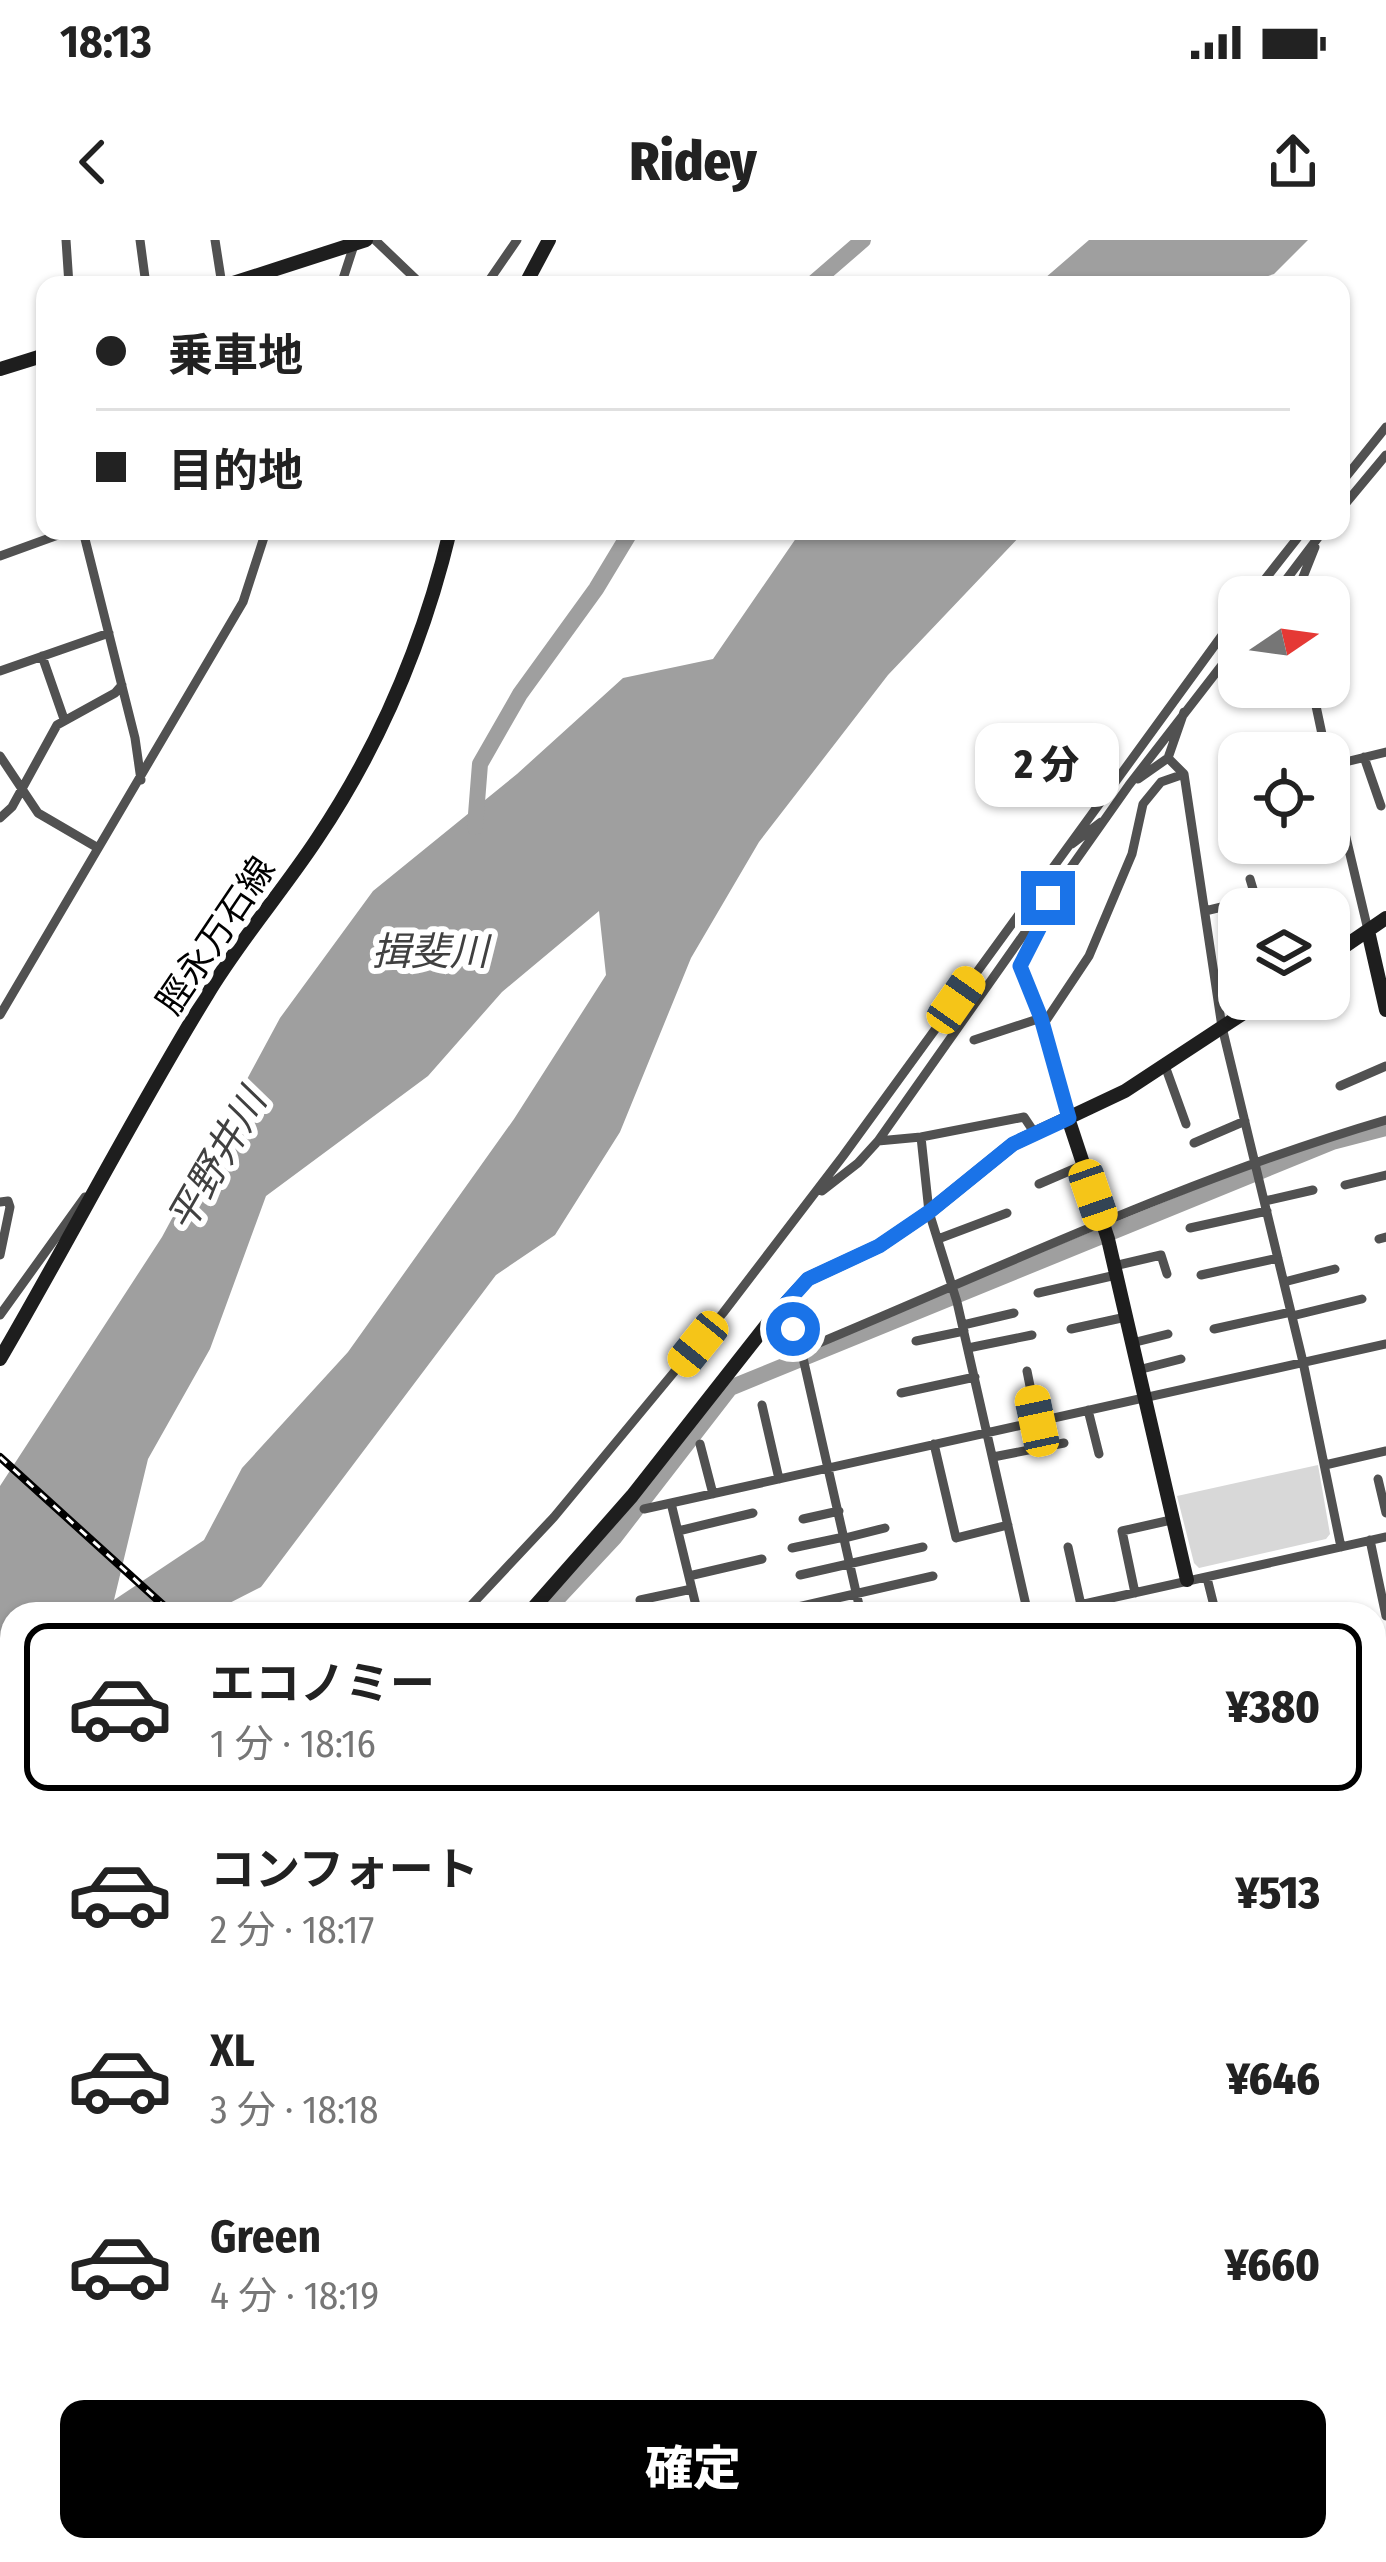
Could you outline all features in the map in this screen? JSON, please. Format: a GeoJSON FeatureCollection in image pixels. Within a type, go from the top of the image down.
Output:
{"type":"FeatureCollection","features":[{"type":"Feature","properties":{"kind":"street"},"geometry":{"type":"LineString","coordinates":[[66,240],[68,276]]}},
{"type":"Feature","properties":{"kind":"street"},"geometry":{"type":"LineString","coordinates":[[140,240],[145,276]]}},
{"type":"Feature","properties":{"kind":"street"},"geometry":{"type":"LineString","coordinates":[[215,240],[222,276]]}},
{"type":"Feature","properties":{"kind":"street"},"geometry":{"type":"LineString","coordinates":[[492,276],[517,240]]}},
{"type":"Feature","properties":{"kind":"street"},"geometry":{"type":"LineString","coordinates":[[530,276],[549,240]]}},
{"type":"Feature","properties":{"kind":"street"},"geometry":{"type":"LineString","coordinates":[[252,276],[362,241]]}},
{"type":"Feature","properties":{"kind":"street"},"geometry":{"type":"LineString","coordinates":[[345,276],[362,241]]}},
{"type":"Feature","properties":{"kind":"street"},"geometry":{"type":"LineString","coordinates":[[362,241],[410,276]]}},
{"type":"Feature","properties":{"kind":"street"},"geometry":{"type":"LineString","coordinates":[[0,369],[36,358]]}},
{"type":"Feature","properties":{"kind":"street"},"geometry":{"type":"LineString","coordinates":[[1350,472],[1386,427]]}},
{"type":"Feature","properties":{"kind":"street"},"geometry":{"type":"LineString","coordinates":[[1350,498],[1386,455]]}},
{"type":"Feature","properties":{"kind":"street"},"geometry":{"type":"LineString","coordinates":[[0,556],[44,540]]}},
{"type":"Feature","properties":{"kind":"street"},"geometry":{"type":"LineString","coordinates":[[85,540],[141,780]]}},
{"type":"Feature","properties":{"kind":"street"},"geometry":{"type":"LineString","coordinates":[[0,1015],[243,602],[263,540]]}},
{"type":"Feature","properties":{"kind":"street","name":"脛永万石線"},"geometry":{"type":"LineString","coordinates":[[0,1359],[209,991],[346,792],[425,627],[448,540]]}},
{"type":"Feature","properties":{"kind":"street"},"geometry":{"type":"LineString","coordinates":[[1268,576],[1296,540]]}},
{"type":"Feature","properties":{"kind":"street"},"geometry":{"type":"LineString","coordinates":[[1289,576],[1316,540]]}},
{"type":"Feature","properties":{"kind":"street"},"geometry":{"type":"LineString","coordinates":[[1302,576],[1318,540]]}},
{"type":"Feature","properties":{"kind":"street"},"geometry":{"type":"LineString","coordinates":[[0,671],[109,633]]}},
{"type":"Feature","properties":{"kind":"street"},"geometry":{"type":"LineString","coordinates":[[474,1602],[596,1468],[809,1201],[1218,640]]}},
{"type":"Feature","properties":{"kind":"street"},"geometry":{"type":"LineString","coordinates":[[42,656],[64,719]]}},
{"type":"Feature","properties":{"kind":"street"},"geometry":{"type":"LineString","coordinates":[[809,1201],[878,1142],[1129,785],[1218,669]]}},
{"type":"Feature","properties":{"kind":"street"},"geometry":{"type":"LineString","coordinates":[[0,818],[13,806],[47,738],[64,719],[122,685]]}},
{"type":"Feature","properties":{"kind":"street"},"geometry":{"type":"LineString","coordinates":[[1129,785],[1168,758],[1184,712]]}},
{"type":"Feature","properties":{"kind":"street"},"geometry":{"type":"LineString","coordinates":[[1350,761],[1386,752]]}},
{"type":"Feature","properties":{"kind":"street"},"geometry":{"type":"LineString","coordinates":[[0,756],[38,813],[98,848]]}},
{"type":"Feature","properties":{"kind":"street"},"geometry":{"type":"LineString","coordinates":[[1168,758],[1184,773],[1222,1028],[1303,1362],[1341,1547]]}},
{"type":"Feature","properties":{"kind":"street"},"geometry":{"type":"LineString","coordinates":[[1364,758],[1381,806]]}},
{"type":"Feature","properties":{"kind":"street"},"geometry":{"type":"LineString","coordinates":[[974,1040],[1042,1021],[1068,992],[1089,956],[1132,854],[1143,804],[1161,782],[1184,773]]}},
{"type":"Feature","properties":{"kind":"street"},"geometry":{"type":"LineString","coordinates":[[1062,851],[1110,815]]}},
{"type":"Feature","properties":{"kind":"street"},"geometry":{"type":"LineString","coordinates":[[1350,855],[1386,1010]]}},
{"type":"Feature","properties":{"kind":"street"},"geometry":{"type":"LineString","coordinates":[[1250,879],[1253,888]]}},
{"type":"Feature","properties":{"kind":"street"},"geometry":{"type":"LineString","coordinates":[[1048,898],[1046,915],[1020,966],[1042,1021],[1106,1232],[1187,1580]]}},
{"type":"Feature","properties":{"kind":"street"},"geometry":{"type":"LineString","coordinates":[[1205,911],[1218,909]]}},
{"type":"Feature","properties":{"kind":"street"},"geometry":{"type":"LineString","coordinates":[[1350,943],[1386,918]]}},
{"type":"Feature","properties":{"kind":"street"},"geometry":{"type":"LineString","coordinates":[[539,1602],[632,1496],[808,1279],[879,1246],[1034,1132],[1125,1091],[1234,1020]]}},
{"type":"Feature","properties":{"kind":"street"},"geometry":{"type":"LineString","coordinates":[[1164,1063],[1186,1124]]}},
{"type":"Feature","properties":{"kind":"street"},"geometry":{"type":"LineString","coordinates":[[1340,1086],[1386,1066]]}},
{"type":"Feature","properties":{"kind":"street"},"geometry":{"type":"LineString","coordinates":[[878,1142],[1024,1117],[1034,1132]]}},
{"type":"Feature","properties":{"kind":"street"},"geometry":{"type":"LineString","coordinates":[[800,1351],[952,1288],[1106,1232],[1256,1165],[1386,1120]]}},
{"type":"Feature","properties":{"kind":"street"},"geometry":{"type":"LineString","coordinates":[[1194,1143],[1245,1121]]}},
{"type":"Feature","properties":{"kind":"street"},"geometry":{"type":"LineString","coordinates":[[921,1137],[929,1212],[975,1376],[1025,1602]]}},
{"type":"Feature","properties":{"kind":"street"},"geometry":{"type":"LineString","coordinates":[[0,1315],[114,1160]]}},
{"type":"Feature","properties":{"kind":"street"},"geometry":{"type":"LineString","coordinates":[[1039,1184],[1083,1165]]}},
{"type":"Feature","properties":{"kind":"street"},"geometry":{"type":"LineString","coordinates":[[1345,1185],[1386,1175]]}},
{"type":"Feature","properties":{"kind":"street"},"geometry":{"type":"LineString","coordinates":[[1190,1228],[1313,1190]]}},
{"type":"Feature","properties":{"kind":"street"},"geometry":{"type":"LineString","coordinates":[[0,1202],[8,1201],[10,1207],[0,1255]]}},
{"type":"Feature","properties":{"kind":"street"},"geometry":{"type":"LineString","coordinates":[[938,1239],[1007,1213]]}},
{"type":"Feature","properties":{"kind":"street"},"geometry":{"type":"LineString","coordinates":[[1038,1293],[1161,1255],[1167,1274]]}},
{"type":"Feature","properties":{"kind":"street"},"geometry":{"type":"LineString","coordinates":[[1202,1276],[1278,1258]]}},
{"type":"Feature","properties":{"kind":"street"},"geometry":{"type":"LineString","coordinates":[[1284,1282],[1335,1269]]}},
{"type":"Feature","properties":{"kind":"street"},"geometry":{"type":"LineString","coordinates":[[1214,1329],[1362,1299]]}},
{"type":"Feature","properties":{"kind":"street"},"geometry":{"type":"LineString","coordinates":[[781,1309],[800,1351],[859,1602]]}},
{"type":"Feature","properties":{"kind":"street"},"geometry":{"type":"LineString","coordinates":[[916,1341],[1014,1313]]}},
{"type":"Feature","properties":{"kind":"street"},"geometry":{"type":"LineString","coordinates":[[1071,1329],[1126,1317]]}},
{"type":"Feature","properties":{"kind":"street"},"geometry":{"type":"LineString","coordinates":[[968,1348],[1032,1334]]}},
{"type":"Feature","properties":{"kind":"street"},"geometry":{"type":"LineString","coordinates":[[1132,1343],[1168,1334]]}},
{"type":"Feature","properties":{"kind":"street"},"geometry":{"type":"LineString","coordinates":[[644,1509],[1386,1344]]}},
{"type":"Feature","properties":{"kind":"street"},"geometry":{"type":"LineString","coordinates":[[1138,1370],[1181,1359]]}},
{"type":"Feature","properties":{"kind":"street"},"geometry":{"type":"LineString","coordinates":[[1027,1370],[1037,1421]]}},
{"type":"Feature","properties":{"kind":"street"},"geometry":{"type":"LineString","coordinates":[[901,1393],[975,1376]]}},
{"type":"Feature","properties":{"kind":"street"},"geometry":{"type":"LineString","coordinates":[[762,1406],[778,1479]]}},
{"type":"Feature","properties":{"kind":"street"},"geometry":{"type":"LineString","coordinates":[[1088,1410],[1099,1454]]}},
{"type":"Feature","properties":{"kind":"street"},"geometry":{"type":"LineString","coordinates":[[993,1457],[1064,1443]]}},
{"type":"Feature","properties":{"kind":"street"},"geometry":{"type":"LineString","coordinates":[[700,1444],[712,1494]]}},
{"type":"Feature","properties":{"kind":"street"},"geometry":{"type":"LineString","coordinates":[[934,1444],[956,1538],[1008,1525]]}},
{"type":"Feature","properties":{"kind":"street"},"geometry":{"type":"LineString","coordinates":[[1325,1465],[1386,1451]]}},
{"type":"Feature","properties":{"kind":"street"},"geometry":{"type":"LineString","coordinates":[[1378,1479],[1386,1513]]}},
{"type":"Feature","properties":{"kind":"street"},"geometry":{"type":"LineString","coordinates":[[671,1503],[695,1602]]}},
{"type":"Feature","properties":{"kind":"street"},"geometry":{"type":"LineString","coordinates":[[803,1519],[838,1511]]}},
{"type":"Feature","properties":{"kind":"street"},"geometry":{"type":"LineString","coordinates":[[678,1531],[753,1513]]}},
{"type":"Feature","properties":{"kind":"street"},"geometry":{"type":"LineString","coordinates":[[1135,1593],[1122,1532],[1172,1520]]}},
{"type":"Feature","properties":{"kind":"street"},"geometry":{"type":"LineString","coordinates":[[792,1548],[885,1528]]}},
{"type":"Feature","properties":{"kind":"street"},"geometry":{"type":"LineString","coordinates":[[1094,1602],[1386,1537]]}},
{"type":"Feature","properties":{"kind":"street"},"geometry":{"type":"LineString","coordinates":[[1370,1540],[1384,1602]]}},
{"type":"Feature","properties":{"kind":"street"},"geometry":{"type":"LineString","coordinates":[[800,1575],[923,1547]]}},
{"type":"Feature","properties":{"kind":"street"},"geometry":{"type":"LineString","coordinates":[[1068,1547],[1080,1602]]}},
{"type":"Feature","properties":{"kind":"street"},"geometry":{"type":"LineString","coordinates":[[689,1576],[762,1559]]}},
{"type":"Feature","properties":{"kind":"street"},"geometry":{"type":"LineString","coordinates":[[819,1602],[933,1576]]}},
{"type":"Feature","properties":{"kind":"street"},"geometry":{"type":"LineString","coordinates":[[1207,1578],[1213,1602]]}},
{"type":"Feature","properties":{"kind":"street"},"geometry":{"type":"LineString","coordinates":[[640,1600],[692,1589]]}},
{"type":"Feature","properties":{"kind":"shaded area"},"geometry":{"type":"Polygon","coordinates":[[[1318,1465],[1330,1534],[1326,1539],[1199,1568],[1194,1563],[1177,1496],[1318,1465]]]}},
{"type":"Feature","properties":{"kind":"water"},"geometry":{"type":"Polygon","coordinates":[[[1089,240],[1308,240],[1268,276],[1047,276],[1089,240]]]}},
{"type":"Feature","properties":{"kind":"water","name":"揖斐川"},"geometry":{"type":"Polygon","coordinates":[[[795,540],[1016,540],[888,675],[759,842],[691,958],[620,1132],[555,1235],[496,1275],[261,1587],[232,1602],[0,1602],[0,1486],[162,1237],[280,1018],[373,891],[517,774],[623,678],[713,659],[795,540]],[[599,911],[502,992],[428,1076],[266,1196],[210,1349],[148,1459],[114,1600],[204,1540],[242,1468],[348,1352],[514,1119],[606,975],[599,911]]]}},
{"type":"Feature","properties":{"kind":"waterway","name":"平野井川"},"geometry":{"type":"LineString","coordinates":[[821,276],[863,240]]}},
{"type":"Feature","properties":{"kind":"waterway","name":"平野井川"},"geometry":{"type":"LineString","coordinates":[[475,827],[480,764],[520,694],[626,540]]}},
{"type":"Feature","properties":{"kind":"waterway"},"geometry":{"type":"LineString","coordinates":[[554,1602],[614,1538],[730,1388],[1332,1142],[1386,1128]]}},
{"type":"Feature","properties":{"kind":"railway"},"geometry":{"type":"LineString","coordinates":[[0,1457],[160,1602]]}},
{"type":"Feature","properties":{"kind":"route"},"geometry":{"type":"LineString","coordinates":[[793,1329],[781,1309],[808,1279],[879,1246],[1013,1144],[1069,1118],[1041,1018],[1020,966],[1046,915],[1048,898]]}}]}
